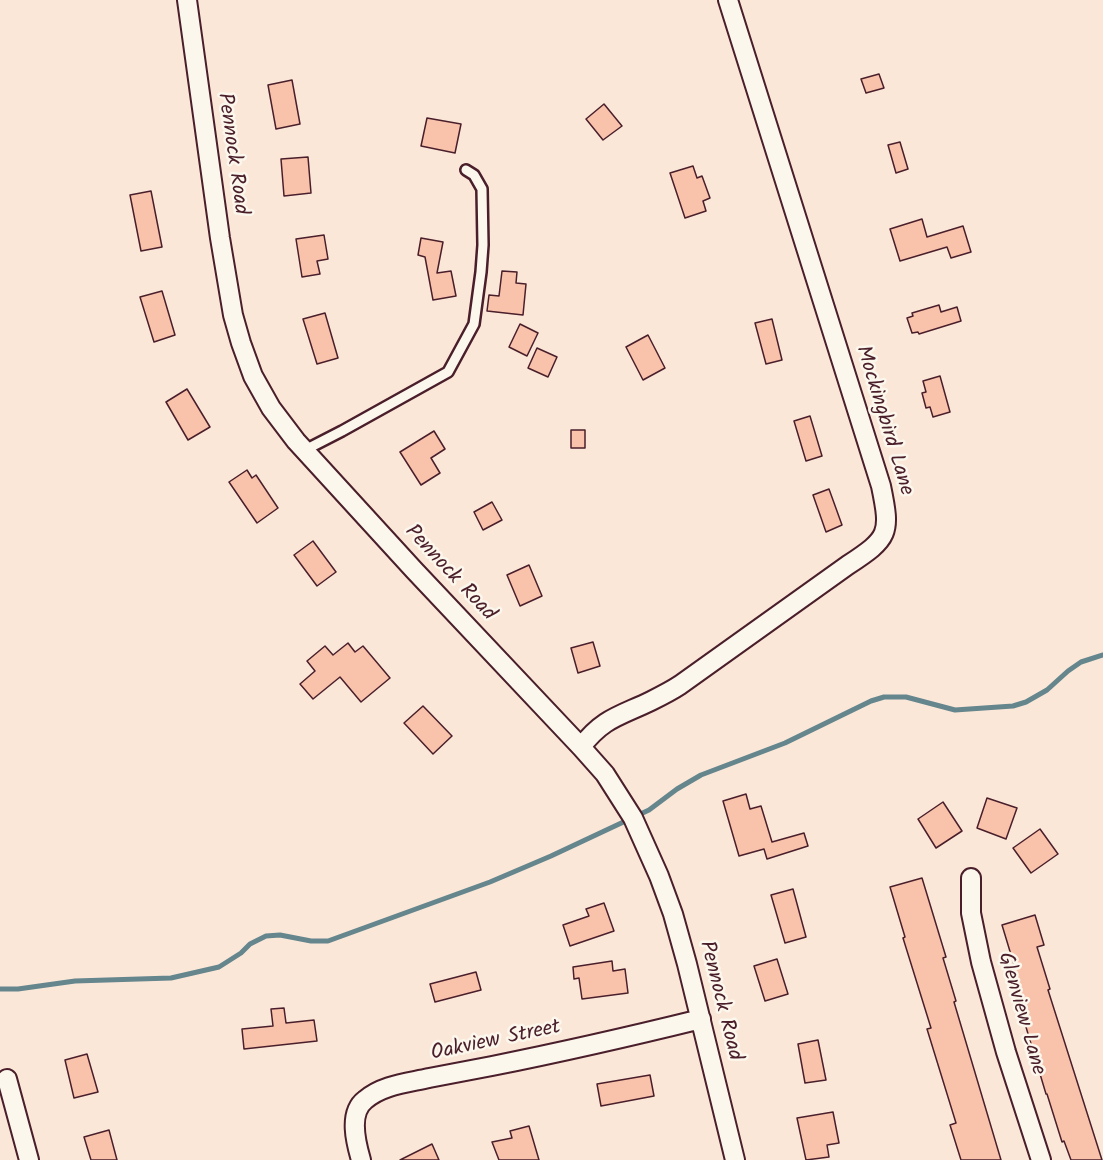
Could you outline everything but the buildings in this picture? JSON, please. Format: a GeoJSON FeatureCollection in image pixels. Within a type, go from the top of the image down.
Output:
{"type":"FeatureCollection","features":[{"type":"Feature","properties":{"kind":"street","name":"Pennock Road"},"geometry":{"type":"LineString","coordinates":[[187,0],[233,315],[253,376],[271,408],[305,450],[414,570],[581,747],[605,774],[633,818],[673,914],[735,1160]]}},
{"type":"Feature","properties":{"kind":"street","name":"Mockingbird Lane"},"geometry":{"type":"LineString","coordinates":[[581,747],[601,725],[680,685],[872,549],[881,539],[887,527],[887,514],[881,486],[728,0]]}},
{"type":"Feature","properties":{"kind":"street","name":"Glenview Lane"},"geometry":{"type":"LineString","coordinates":[[971,878],[971,913],[981,962],[1006,1052],[1041,1160]]}},
{"type":"Feature","properties":{"kind":"street","name":"Oakview Street"},"geometry":{"type":"LineString","coordinates":[[361,1160],[355,1127],[356,1112],[363,1101],[377,1092],[395,1085],[612,1040],[701,1018]]}},
{"type":"Feature","properties":{"kind":"street"},"geometry":{"type":"LineString","coordinates":[[7,1079],[29,1160]]}},
{"type":"Feature","properties":{"kind":"lane"},"geometry":{"type":"LineString","coordinates":[[305,450],[448,372],[474,324],[483,245],[482,189],[474,175],[466,170]]}},
{"type":"Feature","properties":{"kind":"waterway"},"geometry":{"type":"LineString","coordinates":[[0,989],[18,989],[75,981],[171,978],[219,967],[241,953],[250,944],[266,936],[280,935],[311,941],[328,941],[490,882],[551,856],[649,810],[701,775],[785,743],[871,701],[884,697],[906,697],[955,710],[1013,706],[1026,702],[1047,690],[1081,662],[1103,655]]}}]}
